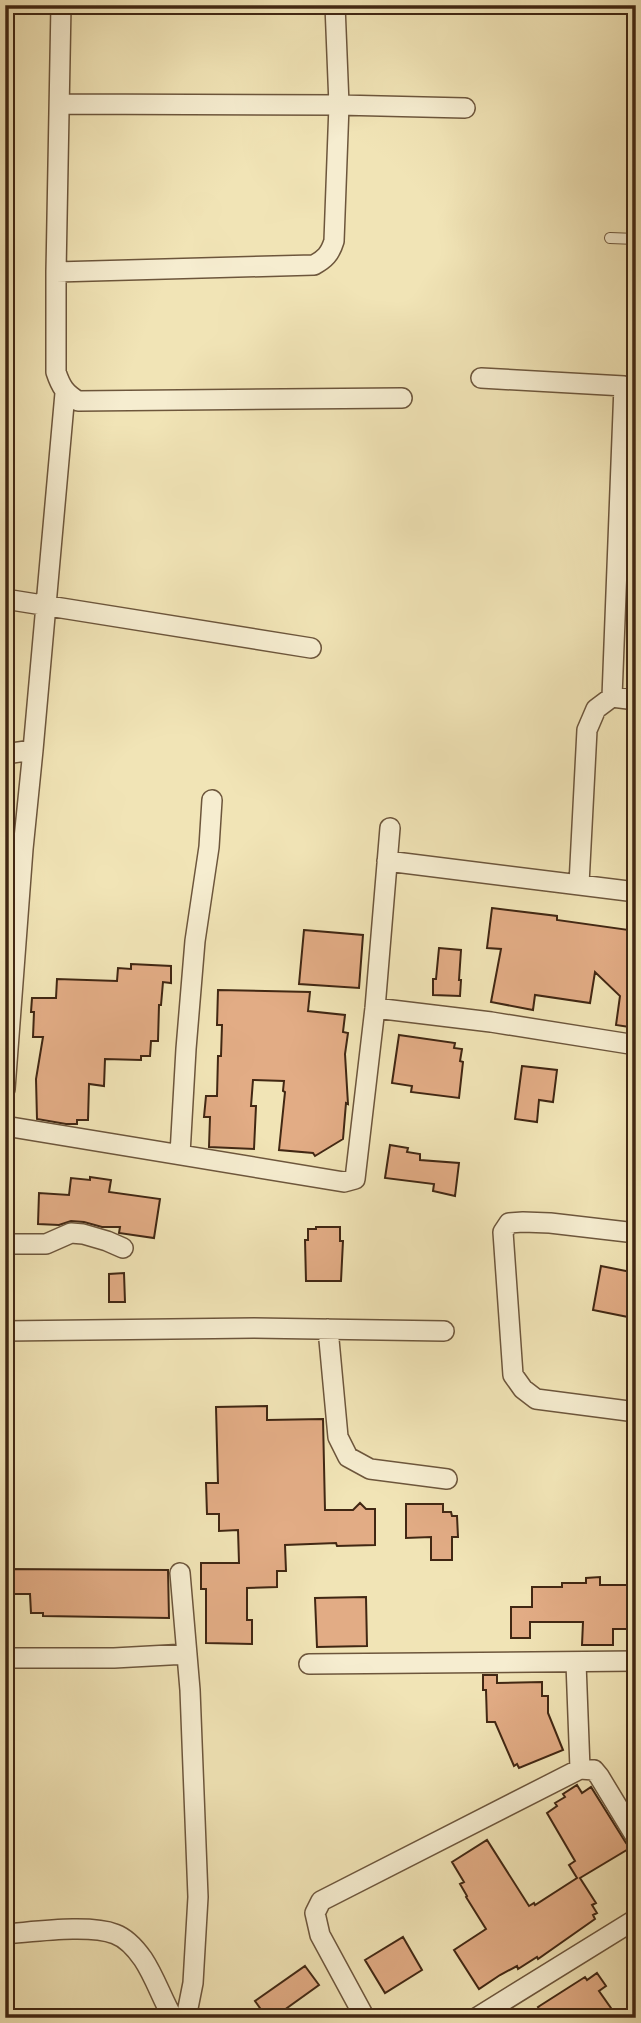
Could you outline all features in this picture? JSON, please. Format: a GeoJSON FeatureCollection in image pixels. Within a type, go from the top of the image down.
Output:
{"type":"FeatureCollection","features":[{"type":"Feature","properties":{"kind":"street"},"geometry":{"type":"LineString","coordinates":[[61,5],[56,372],[65,393],[78,401],[402,398]]}},
{"type":"Feature","properties":{"kind":"street"},"geometry":{"type":"LineString","coordinates":[[56,272],[314,265],[323,260],[331,252],[334,241],[339,105],[335,5]]}},
{"type":"Feature","properties":{"kind":"street"},"geometry":{"type":"LineString","coordinates":[[60,104],[465,108]]}},
{"type":"Feature","properties":{"kind":"street"},"geometry":{"type":"LineString","coordinates":[[481,378],[630,387],[612,698]]}},
{"type":"Feature","properties":{"kind":"street"},"geometry":{"type":"LineString","coordinates":[[5,1089],[23,849],[65,393]]}},
{"type":"Feature","properties":{"kind":"street"},"geometry":{"type":"LineString","coordinates":[[5,598],[311,648]]}},
{"type":"Feature","properties":{"kind":"street"},"geometry":{"type":"LineString","coordinates":[[579,884],[587,730],[596,709],[612,698],[636,700]]}},
{"type":"Feature","properties":{"kind":"street"},"geometry":{"type":"LineString","coordinates":[[5,754],[33,750]]}},
{"type":"Feature","properties":{"kind":"street"},"geometry":{"type":"LineString","coordinates":[[180,1154],[195,941],[209,847],[212,800]]}},
{"type":"Feature","properties":{"kind":"street"},"geometry":{"type":"LineString","coordinates":[[5,1126],[344,1182],[355,1179],[375,1009],[390,828]]}},
{"type":"Feature","properties":{"kind":"street"},"geometry":{"type":"LineString","coordinates":[[387,861],[636,892]]}},
{"type":"Feature","properties":{"kind":"street"},"geometry":{"type":"LineString","coordinates":[[375,1009],[491,1022],[636,1045]]}},
{"type":"Feature","properties":{"kind":"street"},"geometry":{"type":"LineString","coordinates":[[636,1233],[523,1222],[509,1223],[503,1232],[513,1375],[523,1389],[536,1399],[636,1412]]}},
{"type":"Feature","properties":{"kind":"street"},"geometry":{"type":"LineString","coordinates":[[5,1244],[46,1244],[71,1233],[83,1234],[123,1248]]}},
{"type":"Feature","properties":{"kind":"street"},"geometry":{"type":"LineString","coordinates":[[5,1331],[254,1328],[444,1331]]}},
{"type":"Feature","properties":{"kind":"street"},"geometry":{"type":"LineString","coordinates":[[328,1329],[338,1437],[348,1457],[370,1469],[447,1479]]}},
{"type":"Feature","properties":{"kind":"street"},"geometry":{"type":"LineString","coordinates":[[180,1573],[191,1702],[198,1897],[193,1983],[186,2018]]}},
{"type":"Feature","properties":{"kind":"street"},"geometry":{"type":"LineString","coordinates":[[5,1658],[114,1658],[187,1654]]}},
{"type":"Feature","properties":{"kind":"street"},"geometry":{"type":"LineString","coordinates":[[309,1664],[636,1661]]}},
{"type":"Feature","properties":{"kind":"street"},"geometry":{"type":"LineString","coordinates":[[576,1663],[580,1769]]}},
{"type":"Feature","properties":{"kind":"street"},"geometry":{"type":"LineString","coordinates":[[365,2018],[320,1935],[316,1913],[321,1900],[580,1769],[594,1770],[599,1776],[636,1837]]}},
{"type":"Feature","properties":{"kind":"street"},"geometry":{"type":"LineString","coordinates":[[476,2018],[636,1919]]}},
{"type":"Feature","properties":{"kind":"street"},"geometry":{"type":"LineString","coordinates":[[5,1934],[100,1930],[116,1934],[129,1942],[143,1959],[173,2018]]}},
{"type":"Feature","properties":{"kind":"lane"},"geometry":{"type":"LineString","coordinates":[[610,238],[636,239]]}},
{"type":"Feature","properties":{"kind":"building"},"geometry":{"type":"Polygon","coordinates":[[[492,908],[557,916],[557,920],[636,931],[636,1028],[616,1025],[620,996],[595,972],[590,1003],[535,995],[533,1010],[491,1002],[501,949],[487,948],[492,908]]]}},
{"type":"Feature","properties":{"kind":"building"},"geometry":{"type":"Polygon","coordinates":[[[304,930],[363,935],[359,988],[299,984],[304,930]]]}},
{"type":"Feature","properties":{"kind":"building"},"geometry":{"type":"Polygon","coordinates":[[[439,948],[461,950],[460,996],[433,995],[439,948]]]}},
{"type":"Feature","properties":{"kind":"building"},"geometry":{"type":"Polygon","coordinates":[[[131,964],[171,966],[171,983],[163,982],[159,1005],[158,1041],[151,1041],[150,1056],[141,1056],[141,1060],[105,1059],[104,1086],[89,1084],[88,1120],[66,1124],[37,1119],[36,1079],[43,1037],[33,1037],[32,998],[56,998],[57,979],[117,981],[118,968],[131,969],[131,964]]]}},
{"type":"Feature","properties":{"kind":"building"},"geometry":{"type":"Polygon","coordinates":[[[218,990],[310,992],[308,1011],[345,1015],[343,1032],[348,1033],[345,1054],[348,1104],[346,1103],[343,1139],[315,1156],[313,1153],[279,1150],[284,1081],[253,1080],[251,1106],[256,1106],[254,1149],[209,1147],[210,1117],[204,1117],[206,1096],[217,1096],[218,1056],[221,1056],[222,1025],[217,1025],[218,990]]]}},
{"type":"Feature","properties":{"kind":"building"},"geometry":{"type":"Polygon","coordinates":[[[399,1035],[455,1043],[454,1048],[462,1049],[459,1098],[411,1092],[412,1086],[392,1083],[399,1035]]]}},
{"type":"Feature","properties":{"kind":"building"},"geometry":{"type":"Polygon","coordinates":[[[522,1066],[557,1070],[553,1102],[539,1100],[537,1122],[515,1119],[522,1066]]]}},
{"type":"Feature","properties":{"kind":"building"},"geometry":{"type":"Polygon","coordinates":[[[390,1145],[408,1148],[407,1152],[420,1154],[420,1160],[459,1163],[455,1196],[433,1191],[434,1184],[385,1178],[390,1145]]]}},
{"type":"Feature","properties":{"kind":"building"},"geometry":{"type":"Polygon","coordinates":[[[90,1177],[111,1180],[109,1192],[160,1199],[154,1238],[119,1233],[120,1227],[102,1227],[84,1222],[38,1224],[39,1193],[69,1195],[71,1178],[90,1180],[90,1177]]]}},
{"type":"Feature","properties":{"kind":"building"},"geometry":{"type":"Polygon","coordinates":[[[340,1227],[340,1241],[343,1241],[341,1281],[306,1281],[305,1240],[308,1240],[308,1229],[340,1227]]]}},
{"type":"Feature","properties":{"kind":"building"},"geometry":{"type":"Polygon","coordinates":[[[601,1266],[636,1273],[628,1317],[593,1310],[601,1266]]]}},
{"type":"Feature","properties":{"kind":"building"},"geometry":{"type":"Polygon","coordinates":[[[124,1273],[125,1302],[109,1302],[109,1274],[124,1273]]]}},
{"type":"Feature","properties":{"kind":"building"},"geometry":{"type":"Polygon","coordinates":[[[267,1406],[267,1420],[323,1419],[325,1510],[353,1510],[360,1503],[366,1509],[375,1509],[375,1545],[285,1545],[286,1571],[277,1571],[277,1587],[247,1588],[247,1620],[252,1620],[252,1644],[206,1643],[206,1589],[201,1589],[201,1563],[239,1563],[238,1530],[219,1531],[219,1514],[207,1514],[206,1483],[218,1483],[216,1407],[267,1406]]]}},
{"type":"Feature","properties":{"kind":"building"},"geometry":{"type":"Polygon","coordinates":[[[406,1504],[443,1504],[443,1512],[451,1512],[452,1516],[457,1516],[458,1537],[452,1537],[452,1560],[431,1560],[431,1537],[406,1538],[406,1504]]]}},
{"type":"Feature","properties":{"kind":"building"},"geometry":{"type":"Polygon","coordinates":[[[5,1569],[168,1570],[169,1618],[43,1616],[43,1613],[31,1613],[30,1594],[5,1594],[5,1569]]]}},
{"type":"Feature","properties":{"kind":"building"},"geometry":{"type":"Polygon","coordinates":[[[600,1577],[600,1585],[636,1585],[636,1629],[613,1629],[613,1645],[582,1645],[583,1622],[530,1622],[530,1638],[511,1638],[511,1607],[532,1607],[532,1587],[562,1587],[562,1583],[586,1583],[586,1578],[600,1577]]]}},
{"type":"Feature","properties":{"kind":"building"},"geometry":{"type":"Polygon","coordinates":[[[366,1597],[367,1646],[317,1647],[315,1598],[366,1597]]]}},
{"type":"Feature","properties":{"kind":"building"},"geometry":{"type":"Polygon","coordinates":[[[483,1675],[497,1675],[497,1683],[542,1682],[542,1696],[548,1696],[548,1713],[563,1750],[519,1768],[517,1764],[514,1766],[495,1722],[487,1722],[483,1675]]]}},
{"type":"Feature","properties":{"kind":"building"},"geometry":{"type":"Polygon","coordinates":[[[577,1785],[582,1793],[591,1787],[630,1848],[580,1878],[596,1903],[592,1905],[597,1913],[593,1915],[595,1919],[538,1959],[537,1957],[518,1969],[517,1966],[479,1989],[454,1950],[486,1929],[466,1897],[460,1884],[464,1882],[452,1862],[487,1840],[529,1906],[534,1903],[535,1905],[577,1878],[569,1865],[575,1861],[547,1813],[557,1806],[555,1803],[565,1797],[563,1794],[577,1785]]]}},
{"type":"Feature","properties":{"kind":"building"},"geometry":{"type":"Polygon","coordinates":[[[403,1937],[422,1970],[385,1993],[365,1960],[403,1937]]]}},
{"type":"Feature","properties":{"kind":"building"},"geometry":{"type":"Polygon","coordinates":[[[305,1966],[319,1985],[273,2018],[267,2018],[255,2001],[305,1966]]]}},
{"type":"Feature","properties":{"kind":"building"},"geometry":{"type":"Polygon","coordinates":[[[597,1973],[606,1986],[599,1991],[618,2018],[545,2018],[538,2007],[585,1977],[587,1980],[597,1973]]]}}]}
